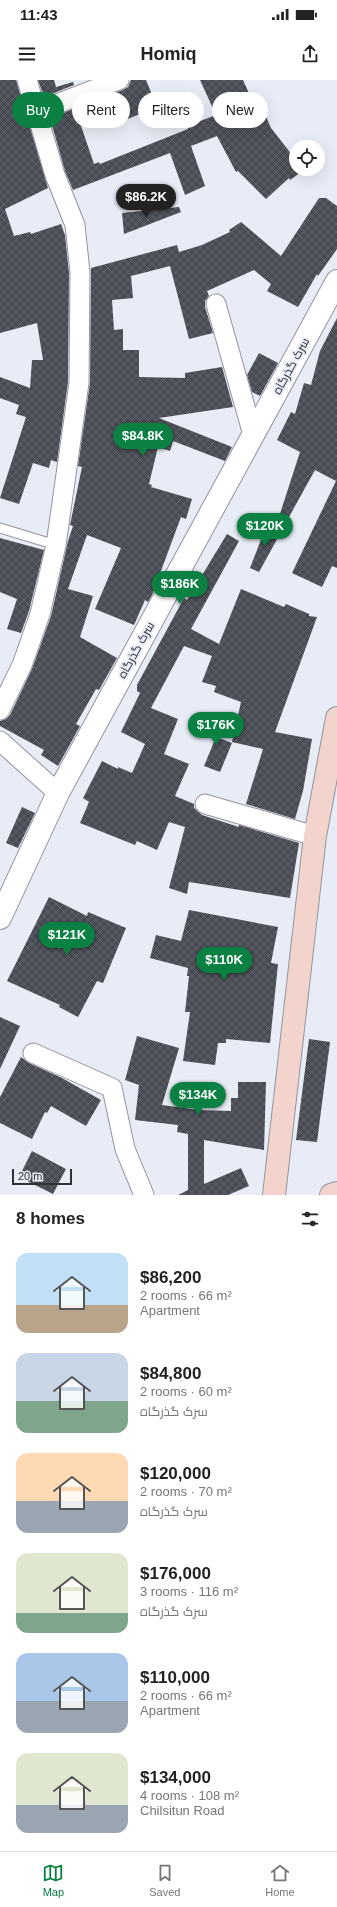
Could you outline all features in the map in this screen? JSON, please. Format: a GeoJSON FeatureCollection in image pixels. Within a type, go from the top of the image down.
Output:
{"type":"FeatureCollection","features":[{"type":"Feature","properties":{"kind":"main road"},"geometry":{"type":"LineString","coordinates":[[274,1195],[315,836],[337,718]]}},
{"type":"Feature","properties":{"kind":"main road"},"geometry":{"type":"LineString","coordinates":[[331,1195],[337,1193]]}},
{"type":"Feature","properties":{"kind":"street"},"geometry":{"type":"LineString","coordinates":[[27,80],[30,92]]}},
{"type":"Feature","properties":{"kind":"street"},"geometry":{"type":"LineString","coordinates":[[64,101],[119,80]]}},
{"type":"Feature","properties":{"kind":"street"},"geometry":{"type":"LineString","coordinates":[[0,710],[22,665],[40,614],[56,545],[79,383],[80,272],[75,225],[55,175],[41,128]]}},
{"type":"Feature","properties":{"kind":"street","name":"سرک گذرگاه"},"geometry":{"type":"LineString","coordinates":[[0,918],[58,792],[337,281]]}},
{"type":"Feature","properties":{"kind":"street"},"geometry":{"type":"LineString","coordinates":[[216,304],[253,435]]}},
{"type":"Feature","properties":{"kind":"street"},"geometry":{"type":"LineString","coordinates":[[0,741],[58,792]]}},
{"type":"Feature","properties":{"kind":"street"},"geometry":{"type":"LineString","coordinates":[[205,804],[315,836]]}},
{"type":"Feature","properties":{"kind":"street"},"geometry":{"type":"LineString","coordinates":[[33,1053],[112,1088],[125,1150],[144,1195]]}},
{"type":"Feature","properties":{"kind":"lane"},"geometry":{"type":"LineString","coordinates":[[0,528],[56,545]]}},
{"type":"Feature","properties":{"kind":"building"},"geometry":{"type":"Polygon","coordinates":[[[0,80],[16,80],[20,92],[12,92],[12,128],[30,128],[48,188],[5,209],[14,236],[30,232],[31,234],[61,224],[65,235],[69,273],[68,382],[57,462],[51,460],[49,468],[33,463],[19,504],[0,498],[26,417],[16,414],[19,405],[0,398],[0,377],[30,388],[32,360],[43,360],[37,323],[0,333],[0,80]]]}},
{"type":"Feature","properties":{"kind":"building"},"geometry":{"type":"Polygon","coordinates":[[[38,80],[54,80],[56,87],[73,82],[74,85],[56,92],[42,92],[38,80]]]}},
{"type":"Feature","properties":{"kind":"building"},"geometry":{"type":"Polygon","coordinates":[[[131,80],[146,80],[151,92],[138,92],[138,115],[130,118],[130,92],[118,92],[128,87],[131,80]]]}},
{"type":"Feature","properties":{"kind":"building"},"geometry":{"type":"Polygon","coordinates":[[[200,80],[243,80],[248,92],[212,92],[212,106],[200,80]]]}},
{"type":"Feature","properties":{"kind":"building"},"geometry":{"type":"Polygon","coordinates":[[[72,110],[72,128],[82,128],[94,164],[99,162],[100,164],[188,128],[204,128],[204,120],[212,117],[212,128],[268,128],[268,121],[271,128],[289,151],[289,176],[296,176],[290,180],[289,178],[266,199],[238,171],[236,172],[217,136],[191,146],[205,186],[185,195],[170,153],[73,190],[65,171],[53,128],[64,128],[64,113],[72,110]]]}},
{"type":"Feature","properties":{"kind":"building"},"geometry":{"type":"Polygon","coordinates":[[[319,198],[326,198],[337,206],[337,249],[318,276],[317,274],[298,307],[267,291],[271,284],[254,270],[207,291],[209,296],[205,301],[205,307],[213,333],[189,339],[170,266],[131,276],[133,298],[112,300],[114,330],[123,329],[123,350],[139,350],[139,377],[185,378],[185,373],[222,367],[233,407],[159,418],[232,447],[225,461],[173,441],[170,451],[158,447],[149,484],[152,485],[151,487],[192,499],[186,519],[181,517],[152,595],[148,602],[145,600],[134,625],[95,609],[121,548],[87,535],[68,589],[93,596],[80,637],[117,658],[99,690],[96,689],[76,724],[80,726],[58,766],[41,755],[44,750],[0,726],[0,721],[6,719],[10,715],[32,669],[51,616],[68,541],[73,526],[70,525],[82,467],[78,466],[90,383],[91,268],[177,245],[179,252],[202,245],[230,232],[229,230],[241,222],[281,256],[319,198]]]}},
{"type":"Feature","properties":{"kind":"building"},"geometry":{"type":"Polygon","coordinates":[[[179,207],[181,212],[124,234],[122,213],[179,207]]]}},
{"type":"Feature","properties":{"kind":"building"},"geometry":{"type":"Polygon","coordinates":[[[337,318],[337,568],[332,566],[322,587],[292,573],[336,481],[315,470],[284,526],[277,523],[300,452],[277,440],[291,412],[295,414],[304,383],[311,385],[320,351],[337,318]]]}},
{"type":"Feature","properties":{"kind":"building"},"geometry":{"type":"Polygon","coordinates":[[[259,353],[278,363],[260,396],[252,392],[247,375],[259,353]]]}},
{"type":"Feature","properties":{"kind":"building"},"geometry":{"type":"Polygon","coordinates":[[[267,524],[281,532],[259,572],[250,568],[267,524]]]}},
{"type":"Feature","properties":{"kind":"building"},"geometry":{"type":"Polygon","coordinates":[[[227,534],[239,541],[191,629],[219,644],[241,589],[284,607],[286,604],[309,614],[309,616],[317,617],[275,732],[312,739],[303,791],[295,819],[246,804],[263,749],[232,742],[241,702],[214,692],[216,686],[202,682],[212,656],[184,646],[151,708],[178,719],[164,754],[189,764],[175,796],[194,804],[194,808],[202,815],[239,827],[239,825],[299,843],[290,898],[189,882],[187,894],[169,888],[185,827],[169,822],[157,850],[137,841],[135,845],[80,823],[89,802],[83,798],[102,761],[118,769],[118,767],[132,773],[145,744],[121,732],[140,693],[137,691],[137,685],[184,598],[187,600],[227,534]]]}},
{"type":"Feature","properties":{"kind":"building"},"geometry":{"type":"Polygon","coordinates":[[[0,538],[44,550],[29,611],[21,633],[7,629],[17,599],[0,592],[0,538]]]}},
{"type":"Feature","properties":{"kind":"building"},"geometry":{"type":"Polygon","coordinates":[[[216,737],[232,743],[220,772],[204,766],[216,737]]]}},
{"type":"Feature","properties":{"kind":"building"},"geometry":{"type":"Polygon","coordinates":[[[22,807],[35,813],[18,848],[6,843],[22,807]]]}},
{"type":"Feature","properties":{"kind":"building"},"geometry":{"type":"Polygon","coordinates":[[[49,897],[87,916],[88,912],[126,928],[103,983],[97,981],[78,1017],[59,1007],[60,1005],[7,981],[49,897]]]}},
{"type":"Feature","properties":{"kind":"building"},"geometry":{"type":"Polygon","coordinates":[[[189,910],[278,927],[271,963],[278,964],[270,1043],[226,1039],[226,1043],[218,1043],[215,1065],[183,1061],[190,1012],[185,1012],[189,976],[187,976],[188,968],[150,958],[156,935],[181,941],[189,910]]]}},
{"type":"Feature","properties":{"kind":"building"},"geometry":{"type":"Polygon","coordinates":[[[0,1017],[20,1026],[0,1069],[0,1017]]]}},
{"type":"Feature","properties":{"kind":"building"},"geometry":{"type":"Polygon","coordinates":[[[137,1036],[179,1048],[162,1105],[199,1110],[231,1111],[231,1098],[238,1098],[238,1082],[266,1082],[264,1150],[204,1140],[204,1184],[241,1168],[249,1186],[228,1195],[178,1195],[188,1190],[188,1134],[177,1132],[178,1125],[135,1120],[139,1085],[125,1080],[137,1036]]]}},
{"type":"Feature","properties":{"kind":"building"},"geometry":{"type":"Polygon","coordinates":[[[309,1039],[330,1042],[317,1142],[296,1140],[309,1039]]]}},
{"type":"Feature","properties":{"kind":"building"},"geometry":{"type":"Polygon","coordinates":[[[21,1057],[29,1063],[62,1078],[101,1100],[86,1126],[51,1106],[47,1113],[45,1112],[32,1139],[0,1123],[0,1097],[21,1057]]]}},
{"type":"Feature","properties":{"kind":"building"},"geometry":{"type":"Polygon","coordinates":[[[32,1151],[66,1169],[53,1194],[19,1177],[32,1151]]]}}]}
